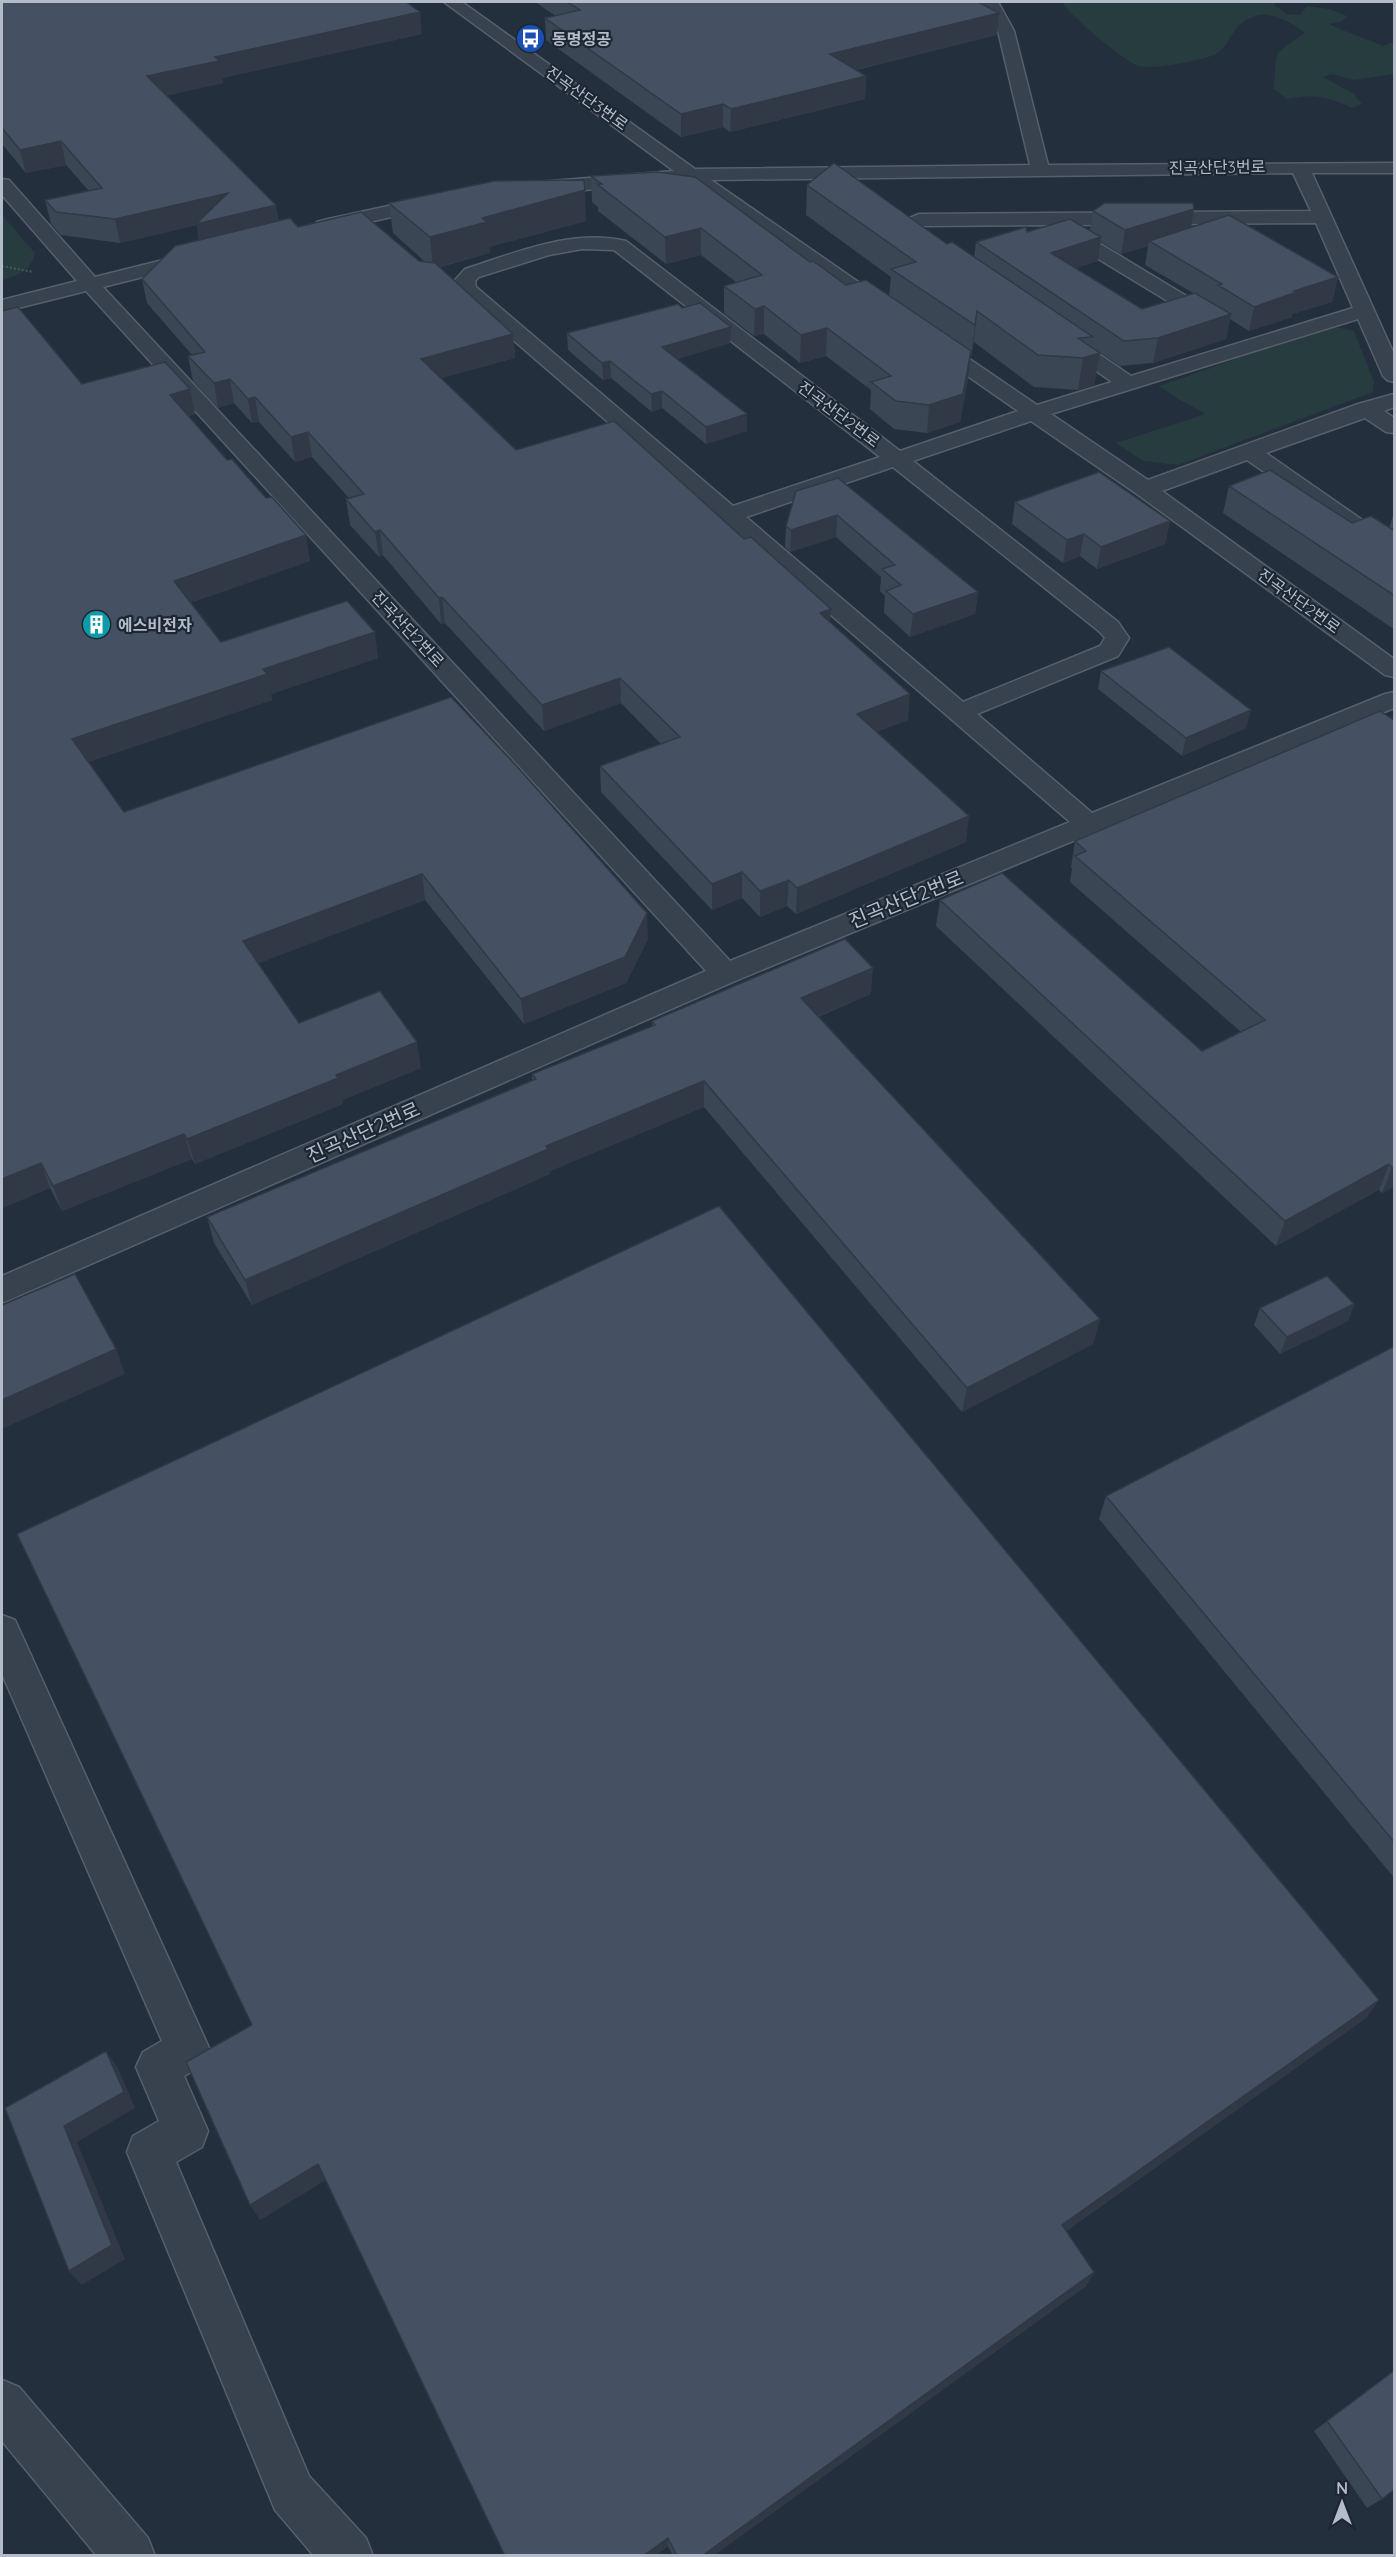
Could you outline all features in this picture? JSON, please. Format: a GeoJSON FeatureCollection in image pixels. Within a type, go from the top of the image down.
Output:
{"type":"FeatureCollection","features":[{"type":"Feature","properties":{"kind":"street","name":"진곡산단3번로"},"geometry":{"type":"LineString","coordinates":[[452,2],[691,175]]}},
{"type":"Feature","properties":{"kind":"street"},"geometry":{"type":"LineString","coordinates":[[990,2],[1006,31],[1040,169]]}},
{"type":"Feature","properties":{"kind":"street"},"geometry":{"type":"LineString","coordinates":[[1300,167],[1395,376]]}},
{"type":"Feature","properties":{"kind":"street","name":"진곡산단3번로"},"geometry":{"type":"LineString","coordinates":[[515,190],[691,175],[1040,169],[1395,168]]}},
{"type":"Feature","properties":{"kind":"street","name":"진곡산단2번로"},"geometry":{"type":"LineString","coordinates":[[691,175],[1145,489],[1395,670]]}},
{"type":"Feature","properties":{"kind":"street"},"geometry":{"type":"LineString","coordinates":[[2,184],[91,283]]}},
{"type":"Feature","properties":{"kind":"street"},"geometry":{"type":"LineString","coordinates":[[303,232],[359,217],[450,200]]}},
{"type":"Feature","properties":{"kind":"street"},"geometry":{"type":"LineString","coordinates":[[359,217],[375,231]]}},
{"type":"Feature","properties":{"kind":"street"},"geometry":{"type":"LineString","coordinates":[[1211,217],[1242,235]]}},
{"type":"Feature","properties":{"kind":"street"},"geometry":{"type":"LineString","coordinates":[[945,259],[906,233],[905,227],[919,220],[1324,217]]}},
{"type":"Feature","properties":{"kind":"street"},"geometry":{"type":"LineString","coordinates":[[1046,219],[1252,344]]}},
{"type":"Feature","properties":{"kind":"street","name":"진곡산단2번로"},"geometry":{"type":"LineString","coordinates":[[465,280],[472,273],[580,242],[618,245],[898,460],[1109,627],[1117,638],[1109,651],[960,711]]}},
{"type":"Feature","properties":{"kind":"street"},"geometry":{"type":"LineString","coordinates":[[2,306],[213,254]]}},
{"type":"Feature","properties":{"kind":"street"},"geometry":{"type":"LineString","coordinates":[[442,279],[465,280],[466,289],[960,711],[1088,824]]}},
{"type":"Feature","properties":{"kind":"street"},"geometry":{"type":"LineString","coordinates":[[1333,282],[1353,287]]}},
{"type":"Feature","properties":{"kind":"street","name":"진곡산단2번로"},"geometry":{"type":"LineString","coordinates":[[91,283],[131,330],[725,974]]}},
{"type":"Feature","properties":{"kind":"street","name":"진곡산단2번로"},"geometry":{"type":"LineString","coordinates":[[730,515],[1033,413],[1364,311]]}},
{"type":"Feature","properties":{"kind":"street"},"geometry":{"type":"LineString","coordinates":[[1050,330],[1129,384]]}},
{"type":"Feature","properties":{"kind":"street"},"geometry":{"type":"LineString","coordinates":[[1145,489],[1395,400]]}},
{"type":"Feature","properties":{"kind":"street"},"geometry":{"type":"LineString","coordinates":[[1366,409],[1395,427]]}},
{"type":"Feature","properties":{"kind":"street"},"geometry":{"type":"LineString","coordinates":[[1250,452],[1395,552]]}},
{"type":"Feature","properties":{"kind":"street","name":"진곡산단2번로"},"geometry":{"type":"LineString","coordinates":[[2,1290],[725,974],[1395,699]]}},
{"type":"Feature","properties":{"kind":"street"},"geometry":{"type":"LineString","coordinates":[[2,1632],[188,2050],[158,2067],[186,2131],[149,2152],[292,2493],[348,2556]]}},
{"type":"Feature","properties":{"kind":"street"},"geometry":{"type":"LineString","coordinates":[[2,2404],[129,2556]]}},
{"type":"Feature","properties":{"kind":"green space"},"geometry":{"type":"Polygon","coordinates":[[[1062,2],[1276,2],[1274,5],[1287,14],[1300,15],[1307,6],[1329,9],[1347,16],[1342,21],[1329,24],[1383,46],[1394,42],[1394,74],[1354,80],[1331,74],[1323,77],[1354,94],[1362,104],[1352,108],[1320,97],[1305,96],[1287,99],[1274,89],[1276,59],[1281,50],[1305,33],[1282,19],[1268,15],[1255,16],[1240,25],[1216,54],[1178,64],[1146,67],[1132,63],[1110,47],[1075,17],[1062,2]]]}},
{"type":"Feature","properties":{"kind":"green space"},"geometry":{"type":"Polygon","coordinates":[[[2,215],[35,253],[27,268],[2,280],[2,215]]]}},
{"type":"Feature","properties":{"kind":"green space"},"geometry":{"type":"Polygon","coordinates":[[[1331,326],[1354,331],[1374,382],[1373,392],[1178,465],[1143,461],[1116,443],[1206,414],[1159,386],[1331,326]]]}},
{"type":"Feature","properties":{"kind":"building"},"geometry":{"type":"Polygon","coordinates":[[[2,2],[406,2],[420,12],[215,57],[219,61],[147,76],[276,205],[196,224],[228,193],[115,219],[56,212],[45,200],[102,188],[61,141],[20,150],[2,128],[2,2]]]}},
{"type":"Feature","properties":{"kind":"building"},"geometry":{"type":"Polygon","coordinates":[[[567,2],[978,2],[999,13],[830,54],[866,76],[731,109],[723,104],[681,114],[545,18],[580,10],[567,2]]]}},
{"type":"Feature","properties":{"kind":"building"},"geometry":{"type":"Polygon","coordinates":[[[834,163],[947,244],[952,242],[1093,337],[1078,338],[1100,353],[1083,358],[1038,355],[977,311],[975,325],[891,269],[916,262],[807,185],[834,163]]]}},
{"type":"Feature","properties":{"kind":"building"},"geometry":{"type":"Polygon","coordinates":[[[657,172],[695,177],[810,262],[813,261],[846,285],[866,280],[971,351],[963,394],[929,405],[896,401],[871,382],[891,376],[827,328],[801,335],[764,306],[755,309],[724,286],[762,275],[701,228],[665,237],[597,184],[602,184],[591,176],[657,172]]]}},
{"type":"Feature","properties":{"kind":"building"},"geometry":{"type":"Polygon","coordinates":[[[584,180],[585,190],[482,218],[487,222],[430,237],[389,203],[494,181],[584,180]]]}},
{"type":"Feature","properties":{"kind":"building"},"geometry":{"type":"Polygon","coordinates":[[[1105,203],[1193,203],[1194,209],[1125,230],[1093,211],[1105,203]]]}},
{"type":"Feature","properties":{"kind":"building"},"geometry":{"type":"Polygon","coordinates":[[[361,212],[419,261],[435,263],[513,334],[421,359],[516,450],[614,421],[744,539],[751,537],[831,609],[820,613],[910,694],[857,714],[969,816],[797,888],[789,880],[760,891],[742,872],[712,884],[600,766],[680,737],[620,678],[542,705],[442,597],[439,598],[380,530],[375,532],[346,499],[364,494],[308,432],[291,437],[255,397],[248,399],[230,379],[214,383],[188,356],[205,352],[142,279],[175,246],[290,218],[298,227],[361,212]]]}},
{"type":"Feature","properties":{"kind":"building"},"geometry":{"type":"Polygon","coordinates":[[[1229,215],[1338,277],[1254,307],[1218,285],[1222,284],[1149,241],[1229,215]]]}},
{"type":"Feature","properties":{"kind":"building"},"geometry":{"type":"Polygon","coordinates":[[[1070,219],[1101,237],[1051,253],[1142,309],[1195,293],[1231,314],[1158,338],[1124,341],[976,242],[1026,227],[1027,232],[1070,219]]]}},
{"type":"Feature","properties":{"kind":"building"},"geometry":{"type":"Polygon","coordinates":[[[700,303],[731,327],[662,347],[747,414],[706,427],[662,391],[651,394],[610,361],[602,363],[567,333],[678,304],[682,308],[700,303]]]}},
{"type":"Feature","properties":{"kind":"building"},"geometry":{"type":"Polygon","coordinates":[[[18,307],[82,384],[165,362],[190,389],[170,395],[227,460],[232,459],[266,498],[272,497],[306,535],[174,581],[221,642],[347,601],[375,632],[263,669],[267,674],[72,739],[124,812],[451,697],[512,761],[647,913],[625,957],[521,999],[422,874],[243,941],[299,1023],[380,991],[417,1042],[336,1075],[338,1078],[187,1139],[184,1134],[53,1186],[41,1163],[2,1179],[2,311],[18,307]]]}},
{"type":"Feature","properties":{"kind":"building"},"geometry":{"type":"Polygon","coordinates":[[[1270,470],[1352,523],[1371,516],[1395,531],[1395,596],[1229,486],[1270,470]]]}},
{"type":"Feature","properties":{"kind":"building"},"geometry":{"type":"Polygon","coordinates":[[[1099,472],[1170,521],[1101,547],[1084,534],[1067,540],[1015,502],[1099,472]]]}},
{"type":"Feature","properties":{"kind":"building"},"geometry":{"type":"Polygon","coordinates":[[[838,478],[978,592],[913,614],[886,591],[901,585],[882,569],[895,565],[837,515],[791,530],[786,526],[796,491],[838,478]]]}},
{"type":"Feature","properties":{"kind":"building"},"geometry":{"type":"Polygon","coordinates":[[[1169,647],[1251,710],[1186,738],[1101,671],[1169,647]]]}},
{"type":"Feature","properties":{"kind":"building"},"geometry":{"type":"Polygon","coordinates":[[[1380,711],[1395,721],[1395,1166],[1392,1168],[1389,1164],[1285,1221],[940,900],[1002,873],[1202,1051],[1265,1020],[1075,856],[1086,851],[1075,841],[1380,711]]]}},
{"type":"Feature","properties":{"kind":"building"},"geometry":{"type":"Polygon","coordinates":[[[845,939],[873,968],[801,998],[1100,1319],[967,1388],[704,1081],[546,1146],[548,1149],[245,1280],[207,1217],[536,1079],[532,1074],[655,1025],[652,1021],[845,939]]]}},
{"type":"Feature","properties":{"kind":"building"},"geometry":{"type":"Polygon","coordinates":[[[719,1206],[1379,2000],[1062,2225],[1094,2272],[702,2556],[677,2556],[668,2538],[643,2556],[505,2556],[318,2164],[250,2205],[186,2062],[252,2025],[17,1534],[719,1206]]]}},
{"type":"Feature","properties":{"kind":"building"},"geometry":{"type":"Polygon","coordinates":[[[75,1274],[116,1349],[2,1400],[2,1305],[75,1274]]]}},
{"type":"Feature","properties":{"kind":"building"},"geometry":{"type":"Polygon","coordinates":[[[1327,1276],[1354,1304],[1287,1337],[1260,1308],[1327,1276]]]}},
{"type":"Feature","properties":{"kind":"building"},"geometry":{"type":"Polygon","coordinates":[[[1395,1346],[1395,1843],[1106,1496],[1395,1346]]]}},
{"type":"Feature","properties":{"kind":"building"},"geometry":{"type":"Polygon","coordinates":[[[106,2051],[124,2092],[64,2126],[112,2245],[69,2271],[5,2108],[106,2051]]]}},
{"type":"Feature","properties":{"kind":"building"},"geometry":{"type":"Polygon","coordinates":[[[1395,2370],[1395,2489],[1382,2499],[1327,2421],[1395,2370]]]}},
{"type":"Feature","properties":{"kind":"place","name":"동명정공"},"geometry":{"type":"Point","coordinates":[531,39]}},
{"type":"Feature","properties":{"kind":"place","name":"에스비전자"},"geometry":{"type":"Point","coordinates":[97,625]}}]}
